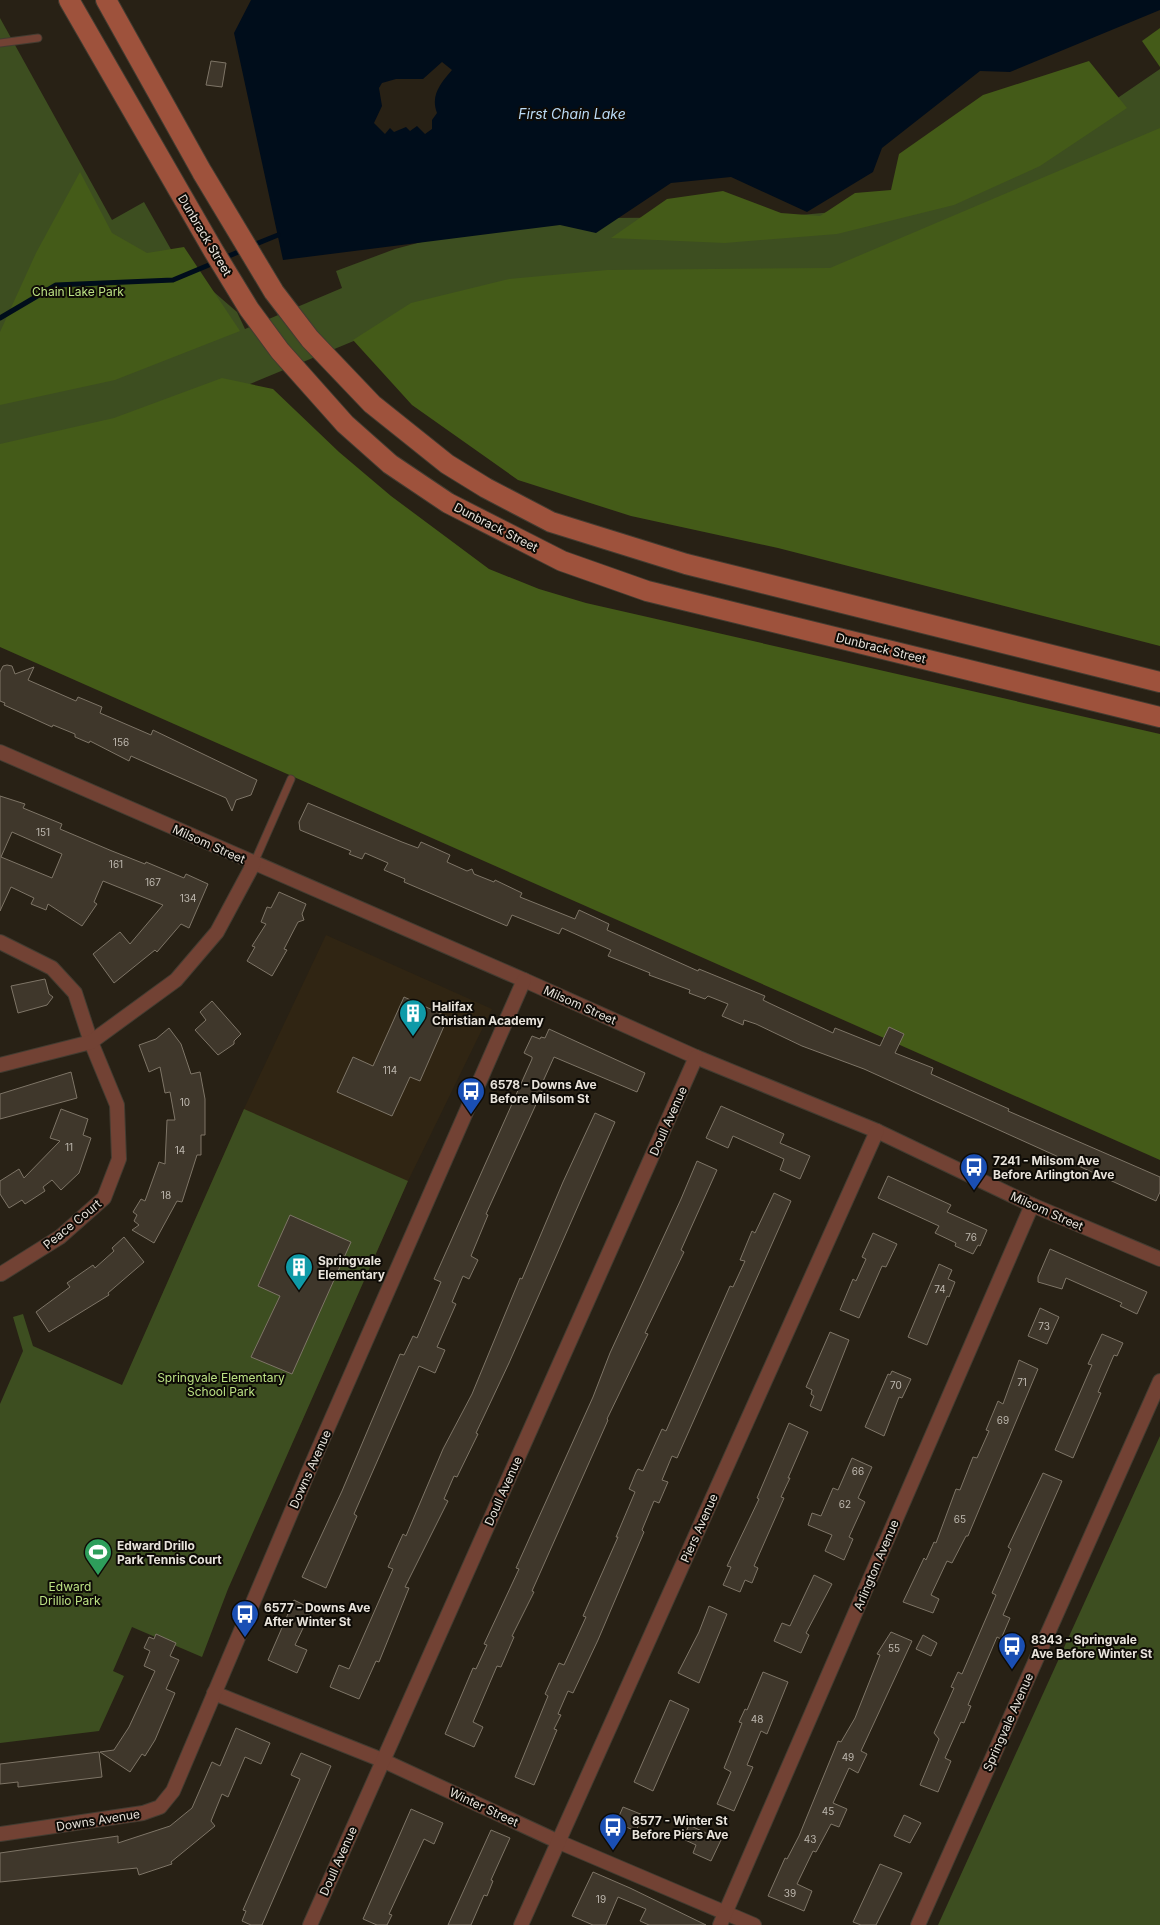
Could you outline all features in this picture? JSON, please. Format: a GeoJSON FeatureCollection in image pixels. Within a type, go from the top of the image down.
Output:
{"type":"FeatureCollection","features":[{"type":"Feature","properties":{"kind":"main road","name":"Dunbrack Street"},"geometry":{"type":"LineString","coordinates":[[69,0],[174,184],[249,308],[280,351],[345,424],[390,464],[448,503],[562,561],[647,591],[1160,716]]}},
{"type":"Feature","properties":{"kind":"main road"},"geometry":{"type":"LineString","coordinates":[[106,0],[202,172],[274,292],[310,339],[372,404],[447,464],[486,488],[551,522],[686,564],[1160,682]]}},
{"type":"Feature","properties":{"kind":"street","name":"Milsom Street"},"geometry":{"type":"LineString","coordinates":[[0,752],[696,1057],[877,1131],[1032,1205],[1160,1259]]}},
{"type":"Feature","properties":{"kind":"street"},"geometry":{"type":"LineString","coordinates":[[0,1066],[91,1042],[176,980],[217,932],[254,864]]}},
{"type":"Feature","properties":{"kind":"street","name":"Peace Court"},"geometry":{"type":"LineString","coordinates":[[0,942],[52,968],[75,993],[91,1042],[117,1105],[119,1159],[104,1198],[60,1237],[1,1274]]}},
{"type":"Feature","properties":{"kind":"street","name":"Downs Avenue"},"geometry":{"type":"LineString","coordinates":[[0,1834],[143,1813],[160,1807],[173,1791],[524,980]]}},
{"type":"Feature","properties":{"kind":"street","name":"Doull Avenue"},"geometry":{"type":"LineString","coordinates":[[310,1925],[696,1057]]}},
{"type":"Feature","properties":{"kind":"street","name":"Piers Avenue"},"geometry":{"type":"LineString","coordinates":[[521,1925],[877,1131]]}},
{"type":"Feature","properties":{"kind":"street","name":"Arlington Avenue"},"geometry":{"type":"LineString","coordinates":[[720,1925],[1032,1205]]}},
{"type":"Feature","properties":{"kind":"street","name":"Springvale Avenue"},"geometry":{"type":"LineString","coordinates":[[918,1925],[1160,1382]]}},
{"type":"Feature","properties":{"kind":"street","name":"Winter Street"},"geometry":{"type":"LineString","coordinates":[[214,1693],[382,1760],[559,1842],[726,1911],[754,1925]]}},
{"type":"Feature","properties":{"kind":"lane"},"geometry":{"type":"LineString","coordinates":[[0,44],[38,38]]}},
{"type":"Feature","properties":{"kind":"lane"},"geometry":{"type":"LineString","coordinates":[[254,864],[291,779]]}},
{"type":"Feature","properties":{"kind":"shaded area","name":"Springvale Elementary School Park"},"geometry":{"type":"Polygon","coordinates":[[[326,935],[492,1009],[408,1181],[286,1457],[122,1386],[242,1113],[326,935]]]}},
{"type":"Feature","properties":{"kind":"green space"},"geometry":{"type":"Polygon","coordinates":[[[0,18],[112,220],[144,202],[177,260],[237,312],[245,329],[342,288],[336,271],[395,249],[444,236],[602,218],[779,217],[844,211],[1084,121],[1160,69],[1160,158],[953,257],[390,326],[146,427],[0,465],[0,18]]]}},
{"type":"Feature","properties":{"kind":"green space"},"geometry":{"type":"Polygon","coordinates":[[[1160,28],[1160,67],[1142,41],[1160,28]]]}},
{"type":"Feature","properties":{"kind":"green space"},"geometry":{"type":"Polygon","coordinates":[[[1089,61],[1127,108],[1040,166],[954,205],[837,234],[725,243],[611,238],[667,199],[723,191],[781,213],[820,216],[855,193],[891,190],[899,154],[983,95],[1089,61]]]}},
{"type":"Feature","properties":{"kind":"green space"},"geometry":{"type":"Polygon","coordinates":[[[1160,128],[1160,646],[778,548],[631,516],[518,480],[412,405],[353,340],[411,303],[509,279],[607,270],[830,268],[1160,128]]]}},
{"type":"Feature","properties":{"kind":"green space","name":"Chain Lake Park"},"geometry":{"type":"Polygon","coordinates":[[[80,172],[112,233],[147,253],[184,247],[240,331],[115,380],[0,405],[0,332],[36,253],[80,172]]]}},
{"type":"Feature","properties":{"kind":"green space"},"geometry":{"type":"Polygon","coordinates":[[[222,378],[273,389],[339,452],[391,496],[489,569],[539,589],[586,603],[1160,734],[1160,1160],[0,647],[0,444],[114,418],[222,378]]]}},
{"type":"Feature","properties":{"kind":"green space","name":"Springvale Elementary School Park"},"geometry":{"type":"Polygon","coordinates":[[[244,1109],[408,1181],[228,1589],[202,1657],[132,1627],[113,1671],[124,1676],[99,1731],[0,1743],[0,1404],[23,1351],[13,1317],[23,1314],[33,1346],[122,1385],[244,1109]]]}},
{"type":"Feature","properties":{"kind":"green space"},"geometry":{"type":"Polygon","coordinates":[[[1160,1436],[1160,1925],[938,1925],[1160,1436]]]}},
{"type":"Feature","properties":{"kind":"water","name":"First Chain Lake"},"geometry":{"type":"Polygon","coordinates":[[[251,0],[1160,0],[1160,10],[1010,72],[980,71],[882,148],[873,172],[807,212],[731,177],[671,183],[596,233],[560,225],[283,260],[234,33],[251,0]],[[442,62],[423,79],[396,79],[382,83],[379,88],[382,106],[374,123],[385,134],[390,128],[394,132],[406,127],[410,131],[417,126],[425,134],[432,129],[432,120],[437,113],[435,101],[438,90],[452,70],[442,62]]]}},
{"type":"Feature","properties":{"kind":"building"},"geometry":{"type":"Polygon","coordinates":[[[211,61],[226,63],[222,87],[206,85],[211,61]]]}},
{"type":"Feature","properties":{"kind":"building"},"geometry":{"type":"Polygon","coordinates":[[[3,666],[12,666],[15,674],[34,667],[28,680],[76,701],[78,697],[102,707],[100,713],[151,735],[153,730],[257,780],[251,795],[236,800],[232,811],[226,798],[131,756],[129,761],[90,741],[89,743],[75,737],[75,734],[53,725],[52,727],[4,705],[5,703],[0,701],[0,672],[3,666]]]}},
{"type":"Feature","properties":{"kind":"building"},"geometry":{"type":"Polygon","coordinates":[[[0,796],[25,804],[23,808],[62,824],[60,829],[112,851],[145,864],[146,862],[184,878],[186,874],[208,884],[189,928],[181,924],[157,952],[155,950],[114,983],[93,954],[120,932],[130,944],[163,905],[103,881],[94,902],[97,904],[82,926],[48,904],[46,910],[31,904],[34,898],[11,887],[0,911],[0,796]],[[12,832],[1,857],[52,878],[62,854],[12,832]]]}},
{"type":"Feature","properties":{"kind":"building"},"geometry":{"type":"Polygon","coordinates":[[[308,803],[418,848],[421,842],[450,855],[447,862],[467,871],[472,869],[474,874],[494,882],[495,880],[522,893],[520,897],[575,919],[579,910],[609,924],[607,930],[698,971],[699,969],[765,996],[763,1000],[833,1033],[835,1028],[880,1046],[889,1027],[904,1034],[895,1053],[933,1068],[931,1074],[1009,1109],[1008,1111],[1160,1177],[1160,1192],[1156,1201],[864,1069],[802,1046],[756,1024],[744,1020],[743,1025],[722,1016],[728,1004],[708,996],[705,999],[689,993],[690,990],[649,975],[650,973],[608,956],[611,950],[562,928],[559,934],[512,915],[507,926],[404,882],[405,879],[384,870],[388,863],[365,853],[362,859],[349,854],[351,851],[300,830],[299,822],[308,803]]]}},
{"type":"Feature","properties":{"kind":"building"},"geometry":{"type":"Polygon","coordinates":[[[279,892],[306,904],[302,914],[304,920],[298,922],[284,949],[287,950],[272,976],[247,961],[255,947],[252,946],[266,924],[261,922],[267,907],[271,908],[279,892]]]}},
{"type":"Feature","properties":{"kind":"building"},"geometry":{"type":"Polygon","coordinates":[[[45,979],[49,994],[53,997],[47,1005],[18,1013],[11,986],[45,979]]]}},
{"type":"Feature","properties":{"kind":"building","name":"Halifax Christian Academy"},"geometry":{"type":"Polygon","coordinates":[[[404,997],[448,1017],[420,1081],[410,1077],[392,1116],[337,1092],[353,1057],[373,1066],[404,997]]]}},
{"type":"Feature","properties":{"kind":"building"},"geometry":{"type":"Polygon","coordinates":[[[212,1001],[241,1034],[234,1041],[234,1044],[218,1055],[195,1030],[206,1020],[200,1012],[212,1001]]]}},
{"type":"Feature","properties":{"kind":"building"},"geometry":{"type":"Polygon","coordinates":[[[169,1028],[181,1044],[191,1074],[200,1072],[205,1099],[205,1135],[201,1135],[201,1155],[197,1155],[182,1202],[177,1201],[154,1243],[132,1230],[139,1225],[134,1221],[137,1215],[133,1212],[141,1199],[145,1201],[159,1162],[165,1164],[167,1120],[175,1120],[170,1092],[165,1093],[160,1067],[149,1072],[139,1045],[156,1039],[169,1028]]]}},
{"type":"Feature","properties":{"kind":"building"},"geometry":{"type":"Polygon","coordinates":[[[549,1029],[645,1073],[637,1092],[554,1057],[540,1088],[543,1089],[486,1214],[488,1215],[471,1256],[478,1260],[469,1279],[463,1276],[452,1302],[456,1304],[437,1347],[445,1350],[435,1373],[419,1366],[354,1514],[357,1516],[326,1588],[302,1577],[342,1491],[400,1354],[404,1355],[413,1336],[417,1338],[441,1282],[434,1279],[532,1059],[532,1057],[524,1053],[532,1036],[540,1039],[541,1037],[545,1038],[549,1029]]]}},
{"type":"Feature","properties":{"kind":"building"},"geometry":{"type":"Polygon","coordinates":[[[71,1072],[77,1098],[0,1119],[0,1094],[71,1072]]]}},
{"type":"Feature","properties":{"kind":"building"},"geometry":{"type":"Polygon","coordinates":[[[721,1106],[784,1134],[780,1143],[810,1156],[800,1179],[780,1170],[784,1159],[733,1136],[728,1148],[706,1138],[721,1106]]]}},
{"type":"Feature","properties":{"kind":"building"},"geometry":{"type":"Polygon","coordinates":[[[61,1109],[88,1119],[83,1135],[91,1138],[79,1173],[61,1190],[52,1180],[43,1187],[45,1191],[25,1204],[22,1200],[9,1208],[0,1194],[0,1181],[19,1169],[24,1178],[60,1141],[50,1138],[61,1109]]]}},
{"type":"Feature","properties":{"kind":"building"},"geometry":{"type":"Polygon","coordinates":[[[595,1113],[615,1122],[509,1363],[476,1433],[478,1434],[457,1477],[454,1476],[444,1499],[448,1501],[405,1587],[409,1588],[379,1662],[376,1661],[359,1699],[330,1687],[339,1665],[349,1669],[393,1569],[388,1567],[403,1534],[406,1536],[443,1449],[472,1394],[520,1278],[522,1279],[563,1182],[595,1113]]]}},
{"type":"Feature","properties":{"kind":"building"},"geometry":{"type":"Polygon","coordinates":[[[697,1161],[717,1170],[681,1250],[684,1252],[645,1333],[648,1334],[607,1419],[532,1591],[534,1592],[512,1636],[514,1637],[501,1667],[497,1666],[473,1722],[483,1727],[474,1747],[445,1734],[473,1668],[476,1669],[487,1645],[484,1644],[519,1569],[516,1568],[697,1161]]]}},
{"type":"Feature","properties":{"kind":"building"},"geometry":{"type":"Polygon","coordinates":[[[888,1176],[951,1205],[947,1212],[987,1230],[980,1246],[978,1245],[973,1254],[955,1246],[956,1243],[935,1233],[939,1226],[878,1198],[888,1176]]]}},
{"type":"Feature","properties":{"kind":"building"},"geometry":{"type":"Polygon","coordinates":[[[774,1193],[791,1201],[677,1458],[672,1456],[662,1480],[668,1482],[659,1503],[654,1501],[642,1530],[644,1532],[598,1640],[573,1693],[568,1691],[558,1714],[561,1715],[554,1729],[557,1730],[534,1785],[515,1777],[548,1696],[545,1694],[559,1663],[564,1665],[586,1617],[583,1616],[618,1537],[616,1537],[635,1492],[629,1489],[636,1472],[638,1469],[643,1471],[662,1429],[666,1431],[730,1286],[733,1287],[745,1261],[740,1260],[752,1231],[755,1233],[774,1193]]]}},
{"type":"Feature","properties":{"kind":"building","name":"Springvale Elementary"},"geometry":{"type":"Polygon","coordinates":[[[290,1215],[351,1242],[292,1374],[251,1357],[280,1296],[258,1286],[290,1215]]]}},
{"type":"Feature","properties":{"kind":"building"},"geometry":{"type":"Polygon","coordinates":[[[873,1233],[897,1244],[886,1267],[882,1266],[859,1318],[840,1310],[853,1279],[856,1281],[866,1259],[862,1257],[873,1233]]]}},
{"type":"Feature","properties":{"kind":"building"},"geometry":{"type":"Polygon","coordinates":[[[124,1237],[144,1262],[108,1293],[109,1295],[49,1332],[36,1312],[70,1287],[67,1283],[93,1265],[95,1268],[114,1251],[112,1248],[124,1237]]]}},
{"type":"Feature","properties":{"kind":"building"},"geometry":{"type":"Polygon","coordinates":[[[1050,1249],[1147,1292],[1137,1314],[1120,1306],[1122,1303],[1066,1278],[1062,1289],[1038,1282],[1038,1277],[1050,1249]]]}},
{"type":"Feature","properties":{"kind":"building"},"geometry":{"type":"Polygon","coordinates":[[[939,1264],[952,1270],[948,1279],[955,1282],[949,1297],[947,1296],[927,1345],[908,1337],[939,1264]]]}},
{"type":"Feature","properties":{"kind":"building"},"geometry":{"type":"Polygon","coordinates":[[[1040,1308],[1059,1317],[1047,1344],[1028,1336],[1040,1308]]]}},
{"type":"Feature","properties":{"kind":"building"},"geometry":{"type":"Polygon","coordinates":[[[830,1332],[849,1340],[821,1411],[810,1406],[814,1396],[811,1394],[812,1390],[806,1387],[830,1332]]]}},
{"type":"Feature","properties":{"kind":"building"},"geometry":{"type":"Polygon","coordinates":[[[1102,1334],[1123,1343],[1117,1356],[1114,1355],[1098,1392],[1101,1393],[1073,1458],[1055,1450],[1092,1365],[1088,1364],[1102,1334]]]}},
{"type":"Feature","properties":{"kind":"building"},"geometry":{"type":"Polygon","coordinates":[[[1019,1360],[1038,1369],[968,1536],[966,1536],[952,1563],[947,1561],[931,1595],[939,1599],[933,1613],[903,1602],[924,1558],[926,1560],[934,1542],[936,1543],[956,1489],[960,1490],[973,1457],[977,1458],[989,1431],[986,1430],[998,1401],[1003,1404],[1019,1360]]]}},
{"type":"Feature","properties":{"kind":"building"},"geometry":{"type":"Polygon","coordinates":[[[892,1371],[911,1379],[902,1398],[899,1397],[884,1436],[865,1427],[888,1374],[890,1375],[892,1371]]]}},
{"type":"Feature","properties":{"kind":"building"},"geometry":{"type":"Polygon","coordinates":[[[789,1423],[808,1432],[781,1497],[784,1498],[754,1566],[758,1568],[752,1583],[745,1580],[740,1592],[723,1585],[731,1567],[727,1566],[759,1499],[757,1498],[789,1423]]]}},
{"type":"Feature","properties":{"kind":"building"},"geometry":{"type":"Polygon","coordinates":[[[852,1458],[872,1467],[858,1498],[865,1502],[849,1537],[853,1539],[844,1560],[825,1551],[832,1535],[808,1525],[812,1513],[821,1516],[833,1488],[838,1490],[852,1458]]]}},
{"type":"Feature","properties":{"kind":"building"},"geometry":{"type":"Polygon","coordinates":[[[1043,1473],[1062,1481],[1003,1615],[1010,1618],[1001,1639],[997,1637],[968,1705],[971,1706],[964,1723],[961,1722],[945,1758],[951,1761],[938,1792],[920,1785],[939,1739],[934,1733],[954,1688],[951,1687],[958,1672],[962,1674],[996,1595],[992,1593],[1011,1549],[1008,1547],[1043,1473]]]}},
{"type":"Feature","properties":{"kind":"building"},"geometry":{"type":"Polygon","coordinates":[[[814,1575],[832,1584],[806,1633],[809,1635],[801,1653],[774,1641],[782,1623],[790,1626],[814,1575]]]}},
{"type":"Feature","properties":{"kind":"building"},"geometry":{"type":"Polygon","coordinates":[[[294,1600],[312,1609],[295,1645],[307,1650],[297,1673],[268,1660],[294,1600]]]}},
{"type":"Feature","properties":{"kind":"building"},"geometry":{"type":"Polygon","coordinates":[[[709,1606],[727,1614],[699,1683],[678,1673],[699,1632],[709,1606]]]}},
{"type":"Feature","properties":{"kind":"building"},"geometry":{"type":"Polygon","coordinates":[[[891,1632],[912,1641],[861,1751],[867,1754],[858,1773],[849,1768],[833,1803],[847,1809],[839,1827],[831,1824],[816,1852],[813,1851],[797,1884],[812,1891],[804,1911],[768,1896],[785,1858],[787,1859],[799,1836],[838,1741],[841,1742],[855,1718],[880,1655],[877,1654],[891,1632]]]}},
{"type":"Feature","properties":{"kind":"building"},"geometry":{"type":"Polygon","coordinates":[[[156,1634],[176,1643],[170,1656],[179,1660],[166,1689],[175,1693],[155,1740],[145,1756],[142,1754],[130,1772],[100,1752],[114,1750],[129,1727],[155,1671],[144,1666],[150,1651],[144,1648],[149,1637],[154,1639],[156,1634]]]}},
{"type":"Feature","properties":{"kind":"building"},"geometry":{"type":"Polygon","coordinates":[[[923,1635],[937,1643],[931,1656],[916,1649],[923,1635]]]}},
{"type":"Feature","properties":{"kind":"building"},"geometry":{"type":"Polygon","coordinates":[[[763,1672],[788,1682],[767,1734],[761,1731],[747,1765],[753,1767],[734,1811],[717,1804],[731,1772],[724,1768],[742,1723],[739,1722],[745,1709],[747,1710],[763,1672]]]}},
{"type":"Feature","properties":{"kind":"building"},"geometry":{"type":"Polygon","coordinates":[[[670,1700],[689,1709],[653,1791],[634,1782],[670,1700]]]}},
{"type":"Feature","properties":{"kind":"building"},"geometry":{"type":"Polygon","coordinates":[[[236,1728],[270,1743],[261,1764],[245,1757],[228,1797],[222,1794],[211,1821],[215,1826],[171,1862],[172,1864],[139,1875],[137,1868],[0,1882],[0,1853],[118,1836],[118,1843],[170,1826],[192,1808],[212,1762],[220,1766],[236,1728]]]}},
{"type":"Feature","properties":{"kind":"building"},"geometry":{"type":"Polygon","coordinates":[[[99,1752],[102,1777],[18,1787],[18,1782],[0,1784],[0,1764],[99,1752]]]}},
{"type":"Feature","properties":{"kind":"building"},"geometry":{"type":"Polygon","coordinates":[[[301,1753],[331,1766],[262,1925],[251,1925],[242,1921],[246,1911],[243,1910],[300,1779],[291,1775],[301,1753]]]}},
{"type":"Feature","properties":{"kind":"building"},"geometry":{"type":"Polygon","coordinates":[[[623,1807],[643,1815],[636,1831],[616,1823],[623,1807]]]}},
{"type":"Feature","properties":{"kind":"building"},"geometry":{"type":"Polygon","coordinates":[[[411,1809],[443,1823],[434,1844],[424,1839],[389,1914],[392,1915],[387,1925],[377,1925],[363,1919],[411,1809]]]}},
{"type":"Feature","properties":{"kind":"building"},"geometry":{"type":"Polygon","coordinates":[[[904,1815],[921,1823],[910,1843],[894,1836],[904,1815]]]}},
{"type":"Feature","properties":{"kind":"building"},"geometry":{"type":"Polygon","coordinates":[[[689,1825],[721,1840],[711,1861],[693,1853],[696,1845],[683,1839],[689,1825]]]}},
{"type":"Feature","properties":{"kind":"building"},"geometry":{"type":"Polygon","coordinates":[[[491,1830],[510,1838],[491,1880],[493,1881],[487,1896],[484,1895],[471,1925],[448,1925],[491,1830]]]}},
{"type":"Feature","properties":{"kind":"building"},"geometry":{"type":"Polygon","coordinates":[[[880,1864],[902,1873],[876,1925],[861,1925],[853,1922],[880,1864]]]}},
{"type":"Feature","properties":{"kind":"building"},"geometry":{"type":"Polygon","coordinates":[[[593,1872],[706,1925],[649,1925],[640,1921],[646,1909],[618,1897],[606,1925],[593,1925],[572,1916],[593,1872]]]}},
{"type":"Feature","properties":{"kind":"waterway"},"geometry":{"type":"LineString","coordinates":[[251,246],[278,235]]}},
{"type":"Feature","properties":{"kind":"waterway"},"geometry":{"type":"LineString","coordinates":[[224,258],[243,250]]}},
{"type":"Feature","properties":{"kind":"waterway"},"geometry":{"type":"LineString","coordinates":[[0,318],[56,285],[173,280],[216,262]]}},
{"type":"Feature","properties":{"kind":"place","name":"Halifax Christian Academy"},"geometry":{"type":"Point","coordinates":[413,1037]}},
{"type":"Feature","properties":{"kind":"place","name":"6578 - Downs Ave Before Milsom St"},"geometry":{"type":"Point","coordinates":[471,1115]}},
{"type":"Feature","properties":{"kind":"place","name":"7241 - Milsom Ave Before Arlington Ave"},"geometry":{"type":"Point","coordinates":[974,1191]}},
{"type":"Feature","properties":{"kind":"place","name":"Springvale Elementary"},"geometry":{"type":"Point","coordinates":[299,1291]}},
{"type":"Feature","properties":{"kind":"place","name":"Edward Drillo Park Tennis Court"},"geometry":{"type":"Point","coordinates":[98,1576]}},
{"type":"Feature","properties":{"kind":"place","name":"6577 - Downs Ave After Winter St"},"geometry":{"type":"Point","coordinates":[245,1638]}},
{"type":"Feature","properties":{"kind":"place","name":"8343 - Springvale Ave Before Winter St"},"geometry":{"type":"Point","coordinates":[1012,1670]}},
{"type":"Feature","properties":{"kind":"place","name":"8577 - Winter St Before Piers Ave"},"geometry":{"type":"Point","coordinates":[613,1851]}},
{"type":"Feature","properties":{"kind":"park label","name":"Edward Drillio Park"},"geometry":{"type":"Point","coordinates":[70,1593]}}]}
